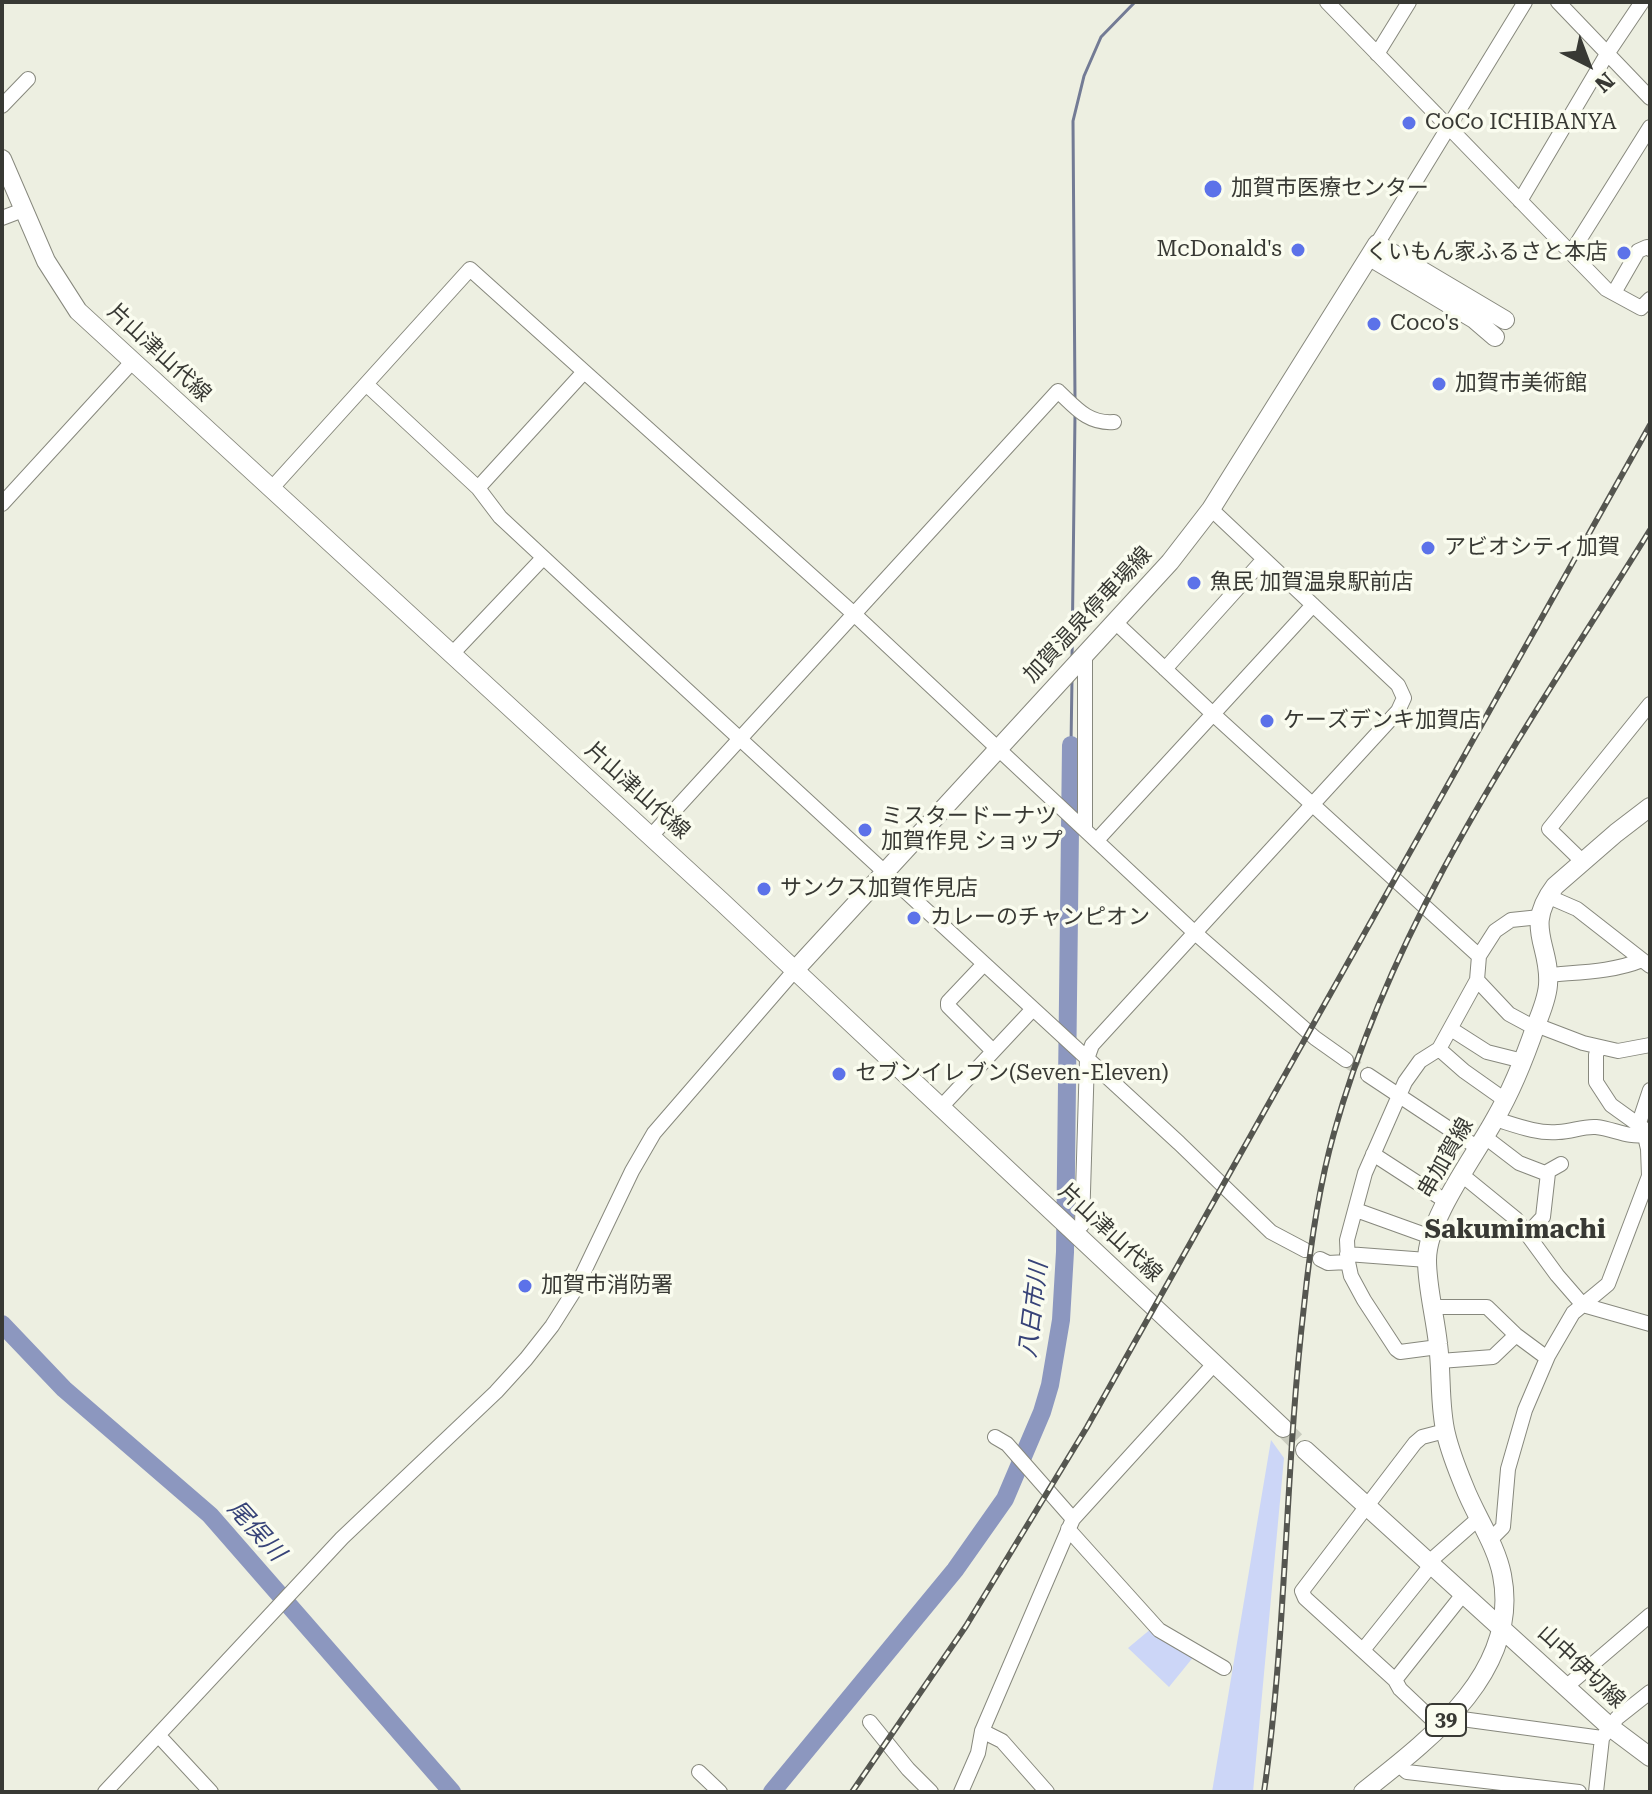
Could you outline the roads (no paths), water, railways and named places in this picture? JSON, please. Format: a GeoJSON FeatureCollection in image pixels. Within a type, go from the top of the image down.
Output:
{"type":"FeatureCollection","features":[{"type":"Feature","properties":{"kind":"main road","name":"片山津山代線"},"geometry":{"type":"LineString","coordinates":[[2,159],[46,261],[78,311],[651,836],[942,1106],[1051,1212],[1079,1230],[1283,1428]]}},
{"type":"Feature","properties":{"kind":"main road"},"geometry":{"type":"LineString","coordinates":[[1373,250],[1505,320]]}},
{"type":"Feature","properties":{"kind":"main road"},"geometry":{"type":"LineString","coordinates":[[1373,250],[1474,319],[1495,337]]}},
{"type":"Feature","properties":{"kind":"main road","name":"加賀温泉停車場線"},"geometry":{"type":"LineString","coordinates":[[795,970],[1170,562],[1211,509],[1373,250]]}},
{"type":"Feature","properties":{"kind":"main road","name":"串加賀線"},"geometry":{"type":"LineString","coordinates":[[1502,1627],[1502,1573],[1464,1487],[1445,1431],[1427,1260],[1431,1237],[1447,1202],[1505,1100],[1536,1027],[1548,987],[1539,938],[1540,917],[1547,896],[1650,807]]}},
{"type":"Feature","properties":{"kind":"main road"},"geometry":{"type":"LineString","coordinates":[[1305,1450],[1502,1627]]}},
{"type":"Feature","properties":{"kind":"main road","name":"山中伊切線"},"geometry":{"type":"LineString","coordinates":[[1363,1792],[1446,1720],[1491,1661],[1502,1627],[1567,1686],[1606,1732],[1650,1757]]}},
{"type":"Feature","properties":{"kind":"street"},"geometry":{"type":"LineString","coordinates":[[1327,2],[1606,289],[1615,291],[1641,308],[1650,299]]}},
{"type":"Feature","properties":{"kind":"street"},"geometry":{"type":"LineString","coordinates":[[1377,54],[1409,2]]}},
{"type":"Feature","properties":{"kind":"street"},"geometry":{"type":"LineString","coordinates":[[1373,250],[1525,2]]}},
{"type":"Feature","properties":{"kind":"street"},"geometry":{"type":"LineString","coordinates":[[1558,2],[1650,98]]}},
{"type":"Feature","properties":{"kind":"street"},"geometry":{"type":"LineString","coordinates":[[1520,201],[1607,54],[1642,2]]}},
{"type":"Feature","properties":{"kind":"street"},"geometry":{"type":"LineString","coordinates":[[2,106],[28,79]]}},
{"type":"Feature","properties":{"kind":"street"},"geometry":{"type":"LineString","coordinates":[[1571,253],[1650,127]]}},
{"type":"Feature","properties":{"kind":"street"},"geometry":{"type":"LineString","coordinates":[[2,218],[23,210]]}},
{"type":"Feature","properties":{"kind":"street"},"geometry":{"type":"LineString","coordinates":[[1615,291],[1638,251],[1647,247],[1650,249]]}},
{"type":"Feature","properties":{"kind":"street"},"geometry":{"type":"LineString","coordinates":[[271,489],[470,269],[854,614],[1194,932],[1315,1038],[1346,1060]]}},
{"type":"Feature","properties":{"kind":"street"},"geometry":{"type":"LineString","coordinates":[[2,504],[132,362]]}},
{"type":"Feature","properties":{"kind":"street"},"geometry":{"type":"LineString","coordinates":[[478,488],[583,373]]}},
{"type":"Feature","properties":{"kind":"street"},"geometry":{"type":"LineString","coordinates":[[366,384],[478,488],[500,517],[543,558],[1271,1232],[1305,1250]]}},
{"type":"Feature","properties":{"kind":"street"},"geometry":{"type":"LineString","coordinates":[[651,836],[1058,391],[1084,415],[1097,422],[1114,422]]}},
{"type":"Feature","properties":{"kind":"street"},"geometry":{"type":"LineString","coordinates":[[1079,1230],[1084,1057],[1102,1032],[1398,711],[1404,698],[1398,685],[1211,509]]}},
{"type":"Feature","properties":{"kind":"street"},"geometry":{"type":"LineString","coordinates":[[452,654],[543,558]]}},
{"type":"Feature","properties":{"kind":"street"},"geometry":{"type":"LineString","coordinates":[[1165,669],[1264,559]]}},
{"type":"Feature","properties":{"kind":"street"},"geometry":{"type":"LineString","coordinates":[[1098,839],[1313,605]]}},
{"type":"Feature","properties":{"kind":"street"},"geometry":{"type":"LineString","coordinates":[[1114,621],[1479,956]]}},
{"type":"Feature","properties":{"kind":"street"},"geometry":{"type":"LineString","coordinates":[[1083,827],[1084,655]]}},
{"type":"Feature","properties":{"kind":"street"},"geometry":{"type":"LineString","coordinates":[[1583,862],[1549,829],[1650,704]]}},
{"type":"Feature","properties":{"kind":"street"},"geometry":{"type":"LineString","coordinates":[[1547,896],[1577,909],[1646,963]]}},
{"type":"Feature","properties":{"kind":"street"},"geometry":{"type":"LineString","coordinates":[[1516,1335],[1493,1357],[1400,1352],[1351,1276],[1347,1240],[1365,1173],[1397,1096],[1420,1061],[1439,1049],[1451,1029],[1477,980],[1479,956],[1495,931],[1511,920],[1540,917]]}},
{"type":"Feature","properties":{"kind":"street"},"geometry":{"type":"LineString","coordinates":[[1548,975],[1646,963]]}},
{"type":"Feature","properties":{"kind":"street"},"geometry":{"type":"LineString","coordinates":[[983,965],[948,1002],[948,1006],[993,1051]]}},
{"type":"Feature","properties":{"kind":"street"},"geometry":{"type":"LineString","coordinates":[[105,1792],[342,1538],[496,1392],[526,1359],[576,1288],[632,1171],[654,1133],[679,1100],[795,970]]}},
{"type":"Feature","properties":{"kind":"street"},"geometry":{"type":"LineString","coordinates":[[1477,980],[1509,1014],[1536,1027],[1618,1051],[1650,1045]]}},
{"type":"Feature","properties":{"kind":"street"},"geometry":{"type":"LineString","coordinates":[[942,1106],[1032,1010]]}},
{"type":"Feature","properties":{"kind":"street"},"geometry":{"type":"LineString","coordinates":[[1451,1029],[1487,1052],[1523,1061]]}},
{"type":"Feature","properties":{"kind":"street"},"geometry":{"type":"LineString","coordinates":[[1599,1047],[1596,1082],[1611,1105],[1642,1129]]}},
{"type":"Feature","properties":{"kind":"street"},"geometry":{"type":"LineString","coordinates":[[1439,1049],[1505,1100]]}},
{"type":"Feature","properties":{"kind":"street"},"geometry":{"type":"LineString","coordinates":[[1368,1075],[1397,1096],[1481,1143],[1519,1163],[1548,1173]]}},
{"type":"Feature","properties":{"kind":"street"},"geometry":{"type":"LineString","coordinates":[[1489,1541],[1503,1527],[1508,1469],[1525,1410],[1547,1358],[1565,1323],[1608,1284],[1649,1176],[1642,1129],[1650,1090]]}},
{"type":"Feature","properties":{"kind":"street"},"geometry":{"type":"LineString","coordinates":[[1495,1119],[1549,1132],[1583,1126],[1608,1128],[1634,1137],[1642,1129]]}},
{"type":"Feature","properties":{"kind":"street"},"geometry":{"type":"LineString","coordinates":[[1373,1154],[1447,1202]]}},
{"type":"Feature","properties":{"kind":"street"},"geometry":{"type":"LineString","coordinates":[[1528,1233],[1543,1217],[1548,1173],[1561,1164]]}},
{"type":"Feature","properties":{"kind":"street"},"geometry":{"type":"LineString","coordinates":[[1462,1175],[1516,1219],[1583,1305],[1650,1324]]}},
{"type":"Feature","properties":{"kind":"street"},"geometry":{"type":"LineString","coordinates":[[1356,1210],[1431,1237]]}},
{"type":"Feature","properties":{"kind":"street"},"geometry":{"type":"LineString","coordinates":[[1320,1259],[1328,1263],[1348,1258],[1427,1260]]}},
{"type":"Feature","properties":{"kind":"street"},"geometry":{"type":"LineString","coordinates":[[1433,1307],[1487,1307],[1516,1335],[1547,1358]]}},
{"type":"Feature","properties":{"kind":"street"},"geometry":{"type":"LineString","coordinates":[[961,1792],[978,1753],[982,1731],[1070,1524],[1215,1363]]}},
{"type":"Feature","properties":{"kind":"street"},"geometry":{"type":"LineString","coordinates":[[1445,1431],[1422,1437],[1415,1443],[1302,1591],[1305,1598],[1395,1680],[1400,1689],[1446,1720],[1606,1732]]}},
{"type":"Feature","properties":{"kind":"street"},"geometry":{"type":"LineString","coordinates":[[1001,1440],[1033,1471],[1070,1524],[1159,1630],[1224,1668]]}},
{"type":"Feature","properties":{"kind":"street"},"geometry":{"type":"LineString","coordinates":[[1363,1650],[1430,1563],[1479,1518]]}},
{"type":"Feature","properties":{"kind":"street"},"geometry":{"type":"LineString","coordinates":[[1395,1680],[1464,1593]]}},
{"type":"Feature","properties":{"kind":"street"},"geometry":{"type":"LineString","coordinates":[[1567,1686],[1650,1615]]}},
{"type":"Feature","properties":{"kind":"street"},"geometry":{"type":"LineString","coordinates":[[1596,1792],[1606,1732],[1650,1692]]}},
{"type":"Feature","properties":{"kind":"street"},"geometry":{"type":"LineString","coordinates":[[870,1722],[931,1792]]}},
{"type":"Feature","properties":{"kind":"street"},"geometry":{"type":"LineString","coordinates":[[982,1731],[1002,1741],[1047,1792]]}},
{"type":"Feature","properties":{"kind":"street"},"geometry":{"type":"LineString","coordinates":[[159,1736],[211,1792]]}},
{"type":"Feature","properties":{"kind":"street"},"geometry":{"type":"LineString","coordinates":[[1398,1764],[1407,1772],[1579,1792]]}},
{"type":"Feature","properties":{"kind":"street"},"geometry":{"type":"LineString","coordinates":[[699,1772],[720,1792]]}},
{"type":"Feature","properties":{"kind":"waterway"},"geometry":{"type":"LineString","coordinates":[[1075,400],[1073,121],[1084,76],[1101,37],[1135,2]]}},
{"type":"Feature","properties":{"kind":"waterway"},"geometry":{"type":"LineString","coordinates":[[1072,660],[1075,415]]}},
{"type":"Feature","properties":{"kind":"waterway"},"geometry":{"type":"LineString","coordinates":[[1071,745],[1072,679]]}},
{"type":"Feature","properties":{"kind":"waterway","name":"八日市川"},"geometry":{"type":"LineString","coordinates":[[772,1792],[955,1570],[1005,1499],[1042,1412],[1050,1385],[1061,1320],[1065,1252],[1071,745]]}},
{"type":"Feature","properties":{"kind":"waterway","name":"尾俣川"},"geometry":{"type":"LineString","coordinates":[[2,1324],[64,1389],[210,1515],[452,1792]]}},
{"type":"Feature","properties":{"kind":"tunnel"},"geometry":{"type":"LineString","coordinates":[[1346,1060],[1368,1075]]}},
{"type":"Feature","properties":{"kind":"tunnel"},"geometry":{"type":"LineString","coordinates":[[1283,1428],[1305,1450]]}},
{"type":"Feature","properties":{"kind":"railway"},"geometry":{"type":"LineString","coordinates":[[852,1792],[966,1626],[1087,1427],[1650,425]]}},
{"type":"Feature","properties":{"kind":"railway"},"geometry":{"type":"LineString","coordinates":[[1264,1792],[1272,1732],[1304,1306],[1315,1219],[1334,1133],[1360,1052],[1392,973],[1429,896],[1514,747],[1650,530]]}},
{"type":"Feature","properties":{"kind":"place","name":"CoCo ICHIBANYA"},"geometry":{"type":"Point","coordinates":[1409,123]}},
{"type":"Feature","properties":{"kind":"place","name":"加賀市医療センター"},"geometry":{"type":"Point","coordinates":[1213,189]}},
{"type":"Feature","properties":{"kind":"place","name":"McDonald's"},"geometry":{"type":"Point","coordinates":[1298,250]}},
{"type":"Feature","properties":{"kind":"place","name":"くいもん家ふるさと本店"},"geometry":{"type":"Point","coordinates":[1624,253]}},
{"type":"Feature","properties":{"kind":"place","name":"Coco's"},"geometry":{"type":"Point","coordinates":[1374,324]}},
{"type":"Feature","properties":{"kind":"place","name":"加賀市美術館"},"geometry":{"type":"Point","coordinates":[1439,384]}},
{"type":"Feature","properties":{"kind":"place","name":"アビオシティ加賀"},"geometry":{"type":"Point","coordinates":[1428,548]}},
{"type":"Feature","properties":{"kind":"place","name":"魚民 加賀温泉駅前店"},"geometry":{"type":"Point","coordinates":[1194,583]}},
{"type":"Feature","properties":{"kind":"place","name":"ケーズデンキ加賀店"},"geometry":{"type":"Point","coordinates":[1267,721]}},
{"type":"Feature","properties":{"kind":"place","name":"ミスタードーナツ 加賀作見 ショップ"},"geometry":{"type":"Point","coordinates":[865,830]}},
{"type":"Feature","properties":{"kind":"place","name":"サンクス加賀作見店"},"geometry":{"type":"Point","coordinates":[764,889]}},
{"type":"Feature","properties":{"kind":"place","name":"カレーのチャンピオン"},"geometry":{"type":"Point","coordinates":[914,918]}},
{"type":"Feature","properties":{"kind":"place","name":"セブンイレブン(Seven-Eleven)"},"geometry":{"type":"Point","coordinates":[839,1074]}},
{"type":"Feature","properties":{"kind":"place","name":"加賀市消防署"},"geometry":{"type":"Point","coordinates":[525,1286]}},
{"type":"Feature","properties":{"kind":"district","name":"Sakumimachi"},"geometry":{"type":"Point","coordinates":[1515,1230]}}]}
